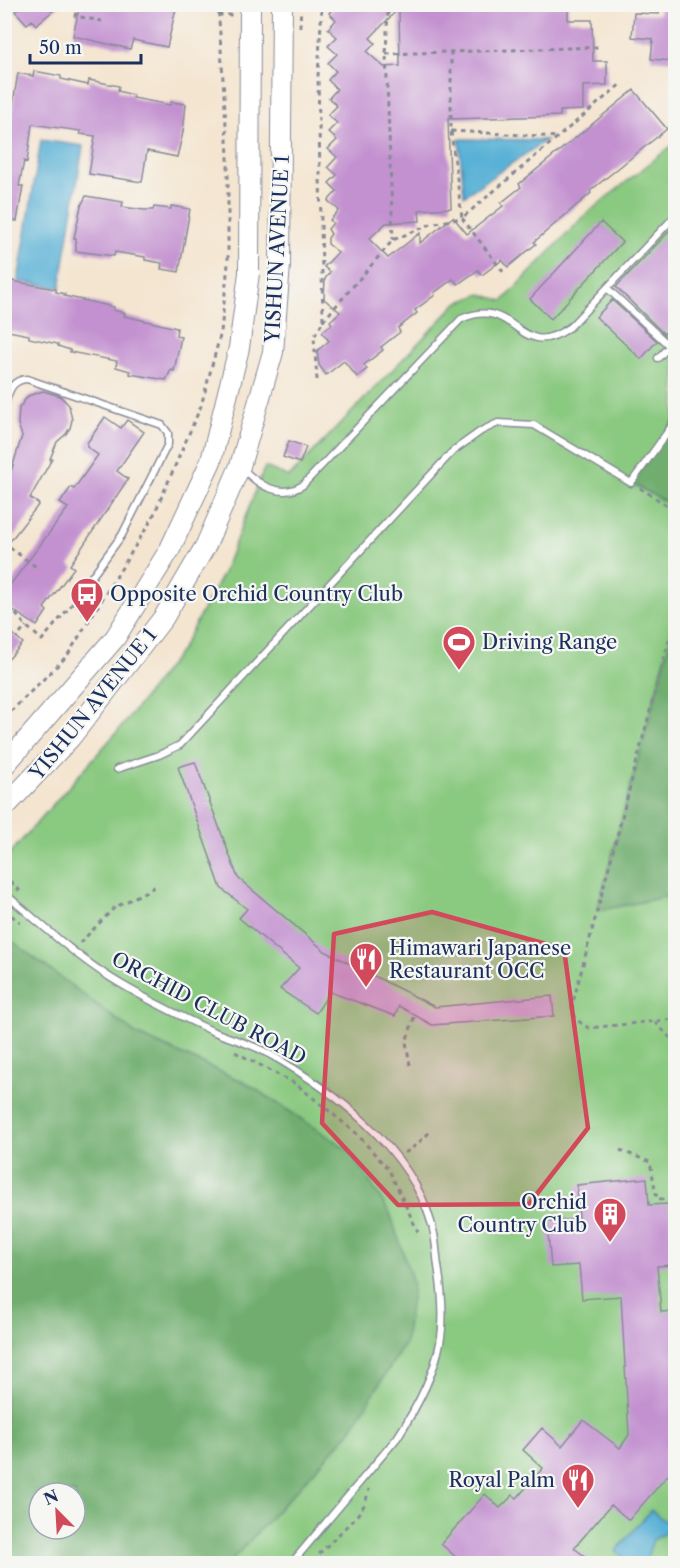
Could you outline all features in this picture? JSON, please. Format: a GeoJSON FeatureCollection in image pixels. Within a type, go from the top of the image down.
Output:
{"type":"FeatureCollection","features":[{"type":"Feature","properties":{"kind":"main road","name":"YISHUN AVENUE 1"},"geometry":{"type":"LineString","coordinates":[[4,766],[115,638],[170,549],[211,461],[239,348],[249,273],[250,4]]}},
{"type":"Feature","properties":{"kind":"main road","name":"YISHUN AVENUE 1"},"geometry":{"type":"LineString","coordinates":[[4,808],[70,738],[164,617],[206,545],[240,466],[273,352],[280,265],[282,4]]}},
{"type":"Feature","properties":{"kind":"lane"},"geometry":{"type":"LineString","coordinates":[[240,466],[266,487],[280,492],[293,492],[303,485],[461,320],[474,314],[487,312],[508,321],[535,339],[547,339],[570,327],[675,215]]}},
{"type":"Feature","properties":{"kind":"lane"},"geometry":{"type":"LineString","coordinates":[[607,288],[675,352]]}},
{"type":"Feature","properties":{"kind":"lane"},"geometry":{"type":"LineString","coordinates":[[658,358],[675,339]]}},
{"type":"Feature","properties":{"kind":"lane"},"geometry":{"type":"LineString","coordinates":[[4,407],[12,384],[19,379],[27,379],[162,425],[168,433],[168,444],[122,535],[85,586]]}},
{"type":"Feature","properties":{"kind":"lane"},"geometry":{"type":"LineString","coordinates":[[117,769],[159,755],[180,744],[453,451],[481,431],[498,423],[534,425],[631,483],[675,420]]}},
{"type":"Feature","properties":{"kind":"lane","name":"ORCHID CLUB ROAD"},"geometry":{"type":"LineString","coordinates":[[4,893],[79,956],[112,978],[212,1031],[270,1054],[340,1101],[380,1137],[398,1159],[415,1185],[431,1221],[443,1296],[441,1343],[431,1372],[411,1417],[397,1438],[291,1563]]}},
{"type":"Feature","properties":{"kind":"path"},"geometry":{"type":"LineString","coordinates":[[78,4],[75,16],[102,21]]}},
{"type":"Feature","properties":{"kind":"path"},"geometry":{"type":"LineString","coordinates":[[4,718],[67,656],[91,618],[152,519],[201,406],[221,332],[228,264],[228,155],[218,4]]}},
{"type":"Feature","properties":{"kind":"path"},"geometry":{"type":"LineString","coordinates":[[322,4],[318,76],[323,321]]}},
{"type":"Feature","properties":{"kind":"path"},"geometry":{"type":"LineString","coordinates":[[392,4],[388,9],[386,54],[393,240]]}},
{"type":"Feature","properties":{"kind":"path"},"geometry":{"type":"LineString","coordinates":[[386,54],[600,47]]}},
{"type":"Feature","properties":{"kind":"path"},"geometry":{"type":"LineString","coordinates":[[451,51],[451,132],[462,218],[504,273]]}},
{"type":"Feature","properties":{"kind":"path"},"geometry":{"type":"LineString","coordinates":[[317,380],[314,337],[323,321],[393,240],[431,224],[462,218],[622,83]]}},
{"type":"Feature","properties":{"kind":"path"},"geometry":{"type":"LineString","coordinates":[[451,132],[558,138]]}},
{"type":"Feature","properties":{"kind":"path"},"geometry":{"type":"LineString","coordinates":[[631,483],[675,511]]}},
{"type":"Feature","properties":{"kind":"path"},"geometry":{"type":"LineString","coordinates":[[143,515],[152,519]]}},
{"type":"Feature","properties":{"kind":"path"},"geometry":{"type":"LineString","coordinates":[[4,553],[9,547],[39,569]]}},
{"type":"Feature","properties":{"kind":"path"},"geometry":{"type":"LineString","coordinates":[[4,600],[26,626],[42,640],[74,603],[93,614]]}},
{"type":"Feature","properties":{"kind":"path"},"geometry":{"type":"LineString","coordinates":[[81,612],[91,618]]}},
{"type":"Feature","properties":{"kind":"path"},"geometry":{"type":"LineString","coordinates":[[675,613],[572,1006],[576,1018],[589,1028],[675,1019]]}},
{"type":"Feature","properties":{"kind":"path"},"geometry":{"type":"LineString","coordinates":[[20,634],[26,626]]}},
{"type":"Feature","properties":{"kind":"path"},"geometry":{"type":"LineString","coordinates":[[79,945],[114,908],[158,885]]}},
{"type":"Feature","properties":{"kind":"path"},"geometry":{"type":"LineString","coordinates":[[4,910],[24,924]]}},
{"type":"Feature","properties":{"kind":"path"},"geometry":{"type":"LineString","coordinates":[[410,1065],[406,1042],[415,1016]]}},
{"type":"Feature","properties":{"kind":"path"},"geometry":{"type":"LineString","coordinates":[[655,1022],[675,1044]]}},
{"type":"Feature","properties":{"kind":"path"},"geometry":{"type":"LineString","coordinates":[[227,1047],[296,1084],[356,1133],[389,1170],[418,1232]]}},
{"type":"Feature","properties":{"kind":"path"},"geometry":{"type":"LineString","coordinates":[[620,1150],[650,1162],[657,1199],[675,1199]]}},
{"type":"Feature","properties":{"kind":"path"},"geometry":{"type":"LineString","coordinates":[[320,1554],[356,1517],[365,1504],[367,1492],[373,1484]]}},
{"type":"Feature","properties":{"kind":"highlighted area"},"geometry":{"type":"Polygon","coordinates":[[[432,912],[564,949],[588,1128],[529,1204],[398,1205],[322,1123],[334,934],[432,912]]]}},
{"type":"Feature","properties":{"kind":"green space"},"geometry":{"type":"Polygon","coordinates":[[[675,143],[675,1563],[5,1564],[5,859],[123,725],[181,650],[223,573],[265,467],[289,477],[457,303],[481,294],[503,301],[585,215],[675,143]]]}},
{"type":"Feature","properties":{"kind":"green space"},"geometry":{"type":"Polygon","coordinates":[[[675,420],[675,507],[631,483],[675,420]]]}},
{"type":"Feature","properties":{"kind":"green space"},"geometry":{"type":"Polygon","coordinates":[[[675,621],[675,895],[597,911],[675,621]]]}},
{"type":"Feature","properties":{"kind":"green space"},"geometry":{"type":"Polygon","coordinates":[[[4,935],[136,1034],[248,1084],[350,1151],[390,1213],[413,1283],[405,1343],[349,1433],[229,1563],[5,1563],[4,935]]]}},
{"type":"Feature","properties":{"kind":"water"},"geometry":{"type":"Polygon","coordinates":[[[459,139],[546,140],[464,196],[459,139]]]}},
{"type":"Feature","properties":{"kind":"water"},"geometry":{"type":"Polygon","coordinates":[[[41,140],[83,146],[60,288],[18,281],[41,140]]]}},
{"type":"Feature","properties":{"kind":"water"},"geometry":{"type":"Polygon","coordinates":[[[651,1510],[670,1525],[662,1535],[653,1540],[645,1563],[630,1563],[616,1551],[651,1510]]]}},
{"type":"Feature","properties":{"kind":"building"},"geometry":{"type":"Polygon","coordinates":[[[23,4],[61,4],[36,25],[32,20],[27,24],[15,11],[23,4]]]}},
{"type":"Feature","properties":{"kind":"building"},"geometry":{"type":"Polygon","coordinates":[[[80,4],[177,4],[167,47],[133,40],[130,49],[73,36],[80,4]]]}},
{"type":"Feature","properties":{"kind":"building"},"geometry":{"type":"Polygon","coordinates":[[[337,4],[568,4],[568,20],[592,20],[593,61],[607,61],[607,85],[583,86],[583,110],[560,111],[560,116],[448,119],[451,208],[419,210],[420,221],[386,223],[369,239],[388,258],[420,233],[420,243],[453,217],[467,234],[503,206],[501,203],[521,187],[519,184],[634,90],[667,129],[590,191],[591,193],[534,242],[536,244],[508,267],[502,260],[482,275],[478,270],[458,284],[453,279],[434,293],[435,295],[415,310],[417,313],[398,328],[400,332],[381,347],[383,350],[364,365],[367,369],[357,377],[344,361],[326,375],[319,365],[317,351],[329,341],[322,332],[332,324],[330,321],[340,312],[324,299],[325,279],[330,272],[324,267],[338,252],[328,244],[331,234],[328,229],[333,223],[330,220],[339,210],[328,201],[337,191],[329,183],[337,175],[328,167],[337,157],[328,149],[337,140],[328,132],[337,123],[328,115],[337,106],[329,98],[337,89],[328,80],[336,71],[328,63],[337,54],[328,46],[337,37],[328,29],[336,20],[329,13],[337,4]],[[399,8],[370,38],[375,43],[367,52],[384,67],[400,66],[399,8]]]}},
{"type":"Feature","properties":{"kind":"building"},"geometry":{"type":"Polygon","coordinates":[[[660,4],[675,4],[675,35],[671,61],[651,59],[653,39],[632,37],[634,13],[659,14],[660,4]]]}},
{"type":"Feature","properties":{"kind":"building"},"geometry":{"type":"Polygon","coordinates":[[[34,71],[61,76],[61,79],[88,85],[89,80],[119,86],[118,91],[133,95],[133,98],[170,105],[171,102],[186,104],[177,157],[147,151],[142,182],[89,174],[95,136],[80,134],[81,131],[32,124],[27,162],[24,161],[19,186],[23,186],[17,221],[4,218],[4,128],[8,128],[10,122],[18,73],[33,76],[34,71]]]}},
{"type":"Feature","properties":{"kind":"building"},"geometry":{"type":"Polygon","coordinates":[[[86,196],[123,202],[122,207],[144,210],[153,210],[154,207],[171,209],[171,206],[190,209],[179,272],[161,269],[162,263],[145,260],[145,257],[115,252],[114,256],[76,251],[76,238],[74,238],[81,206],[86,196]]]}},
{"type":"Feature","properties":{"kind":"building"},"geometry":{"type":"Polygon","coordinates":[[[601,222],[622,242],[551,319],[530,299],[601,222]]]}},
{"type":"Feature","properties":{"kind":"building"},"geometry":{"type":"Polygon","coordinates":[[[675,225],[675,322],[664,334],[616,287],[675,225]]]}},
{"type":"Feature","properties":{"kind":"building"},"geometry":{"type":"Polygon","coordinates":[[[7,280],[56,289],[56,292],[65,294],[64,296],[114,307],[113,310],[125,313],[124,316],[177,328],[176,336],[181,337],[174,371],[171,370],[166,380],[130,374],[130,371],[116,367],[117,361],[70,352],[58,344],[8,331],[9,318],[4,317],[9,295],[4,294],[7,280]]]}},
{"type":"Feature","properties":{"kind":"building"},"geometry":{"type":"Polygon","coordinates":[[[612,300],[657,341],[641,359],[596,317],[612,300]]]}},
{"type":"Feature","properties":{"kind":"building"},"geometry":{"type":"Polygon","coordinates":[[[43,391],[60,396],[69,405],[72,420],[66,434],[57,442],[50,459],[52,459],[30,498],[39,504],[4,549],[4,480],[8,481],[22,436],[18,424],[19,408],[28,396],[43,391]]]}},
{"type":"Feature","properties":{"kind":"building"},"geometry":{"type":"Polygon","coordinates":[[[105,417],[121,428],[127,420],[144,432],[117,471],[128,479],[70,565],[74,568],[44,608],[47,611],[37,626],[4,604],[4,593],[68,508],[60,503],[71,487],[74,489],[98,455],[87,447],[87,443],[105,417]]]}},
{"type":"Feature","properties":{"kind":"building"},"geometry":{"type":"Polygon","coordinates":[[[289,441],[306,447],[300,463],[283,457],[289,441]]]}},
{"type":"Feature","properties":{"kind":"building"},"geometry":{"type":"Polygon","coordinates":[[[4,626],[23,643],[4,664],[4,626]]]}},
{"type":"Feature","properties":{"kind":"building"},"geometry":{"type":"Polygon","coordinates":[[[195,762],[238,878],[325,951],[435,1007],[552,996],[554,1016],[432,1025],[399,1006],[395,1016],[330,992],[316,1013],[280,989],[299,968],[239,918],[247,909],[221,888],[178,767],[195,762]]]}},
{"type":"Feature","properties":{"kind":"building"},"geometry":{"type":"Polygon","coordinates":[[[647,1178],[649,1205],[669,1204],[674,1265],[657,1266],[661,1312],[675,1311],[675,1467],[629,1520],[611,1505],[574,1548],[594,1563],[453,1563],[457,1558],[441,1544],[485,1494],[500,1508],[513,1495],[517,1498],[543,1468],[523,1450],[542,1428],[562,1446],[583,1420],[620,1448],[629,1435],[621,1296],[582,1299],[579,1265],[551,1267],[547,1222],[579,1219],[577,1185],[647,1178]]]}},
{"type":"Feature","properties":{"kind":"place","name":"Opposite Orchid Country Club"},"geometry":{"type":"Point","coordinates":[87,623]}},
{"type":"Feature","properties":{"kind":"place","name":"Driving Range"},"geometry":{"type":"Point","coordinates":[459,671]}},
{"type":"Feature","properties":{"kind":"place","name":"Himawari Japanese Restaurant OCC"},"geometry":{"type":"Point","coordinates":[366,988]}},
{"type":"Feature","properties":{"kind":"place","name":"Orchid Country Club"},"geometry":{"type":"Point","coordinates":[610,1243]}},
{"type":"Feature","properties":{"kind":"place","name":"Royal Palm"},"geometry":{"type":"Point","coordinates":[578,1509]}}]}
